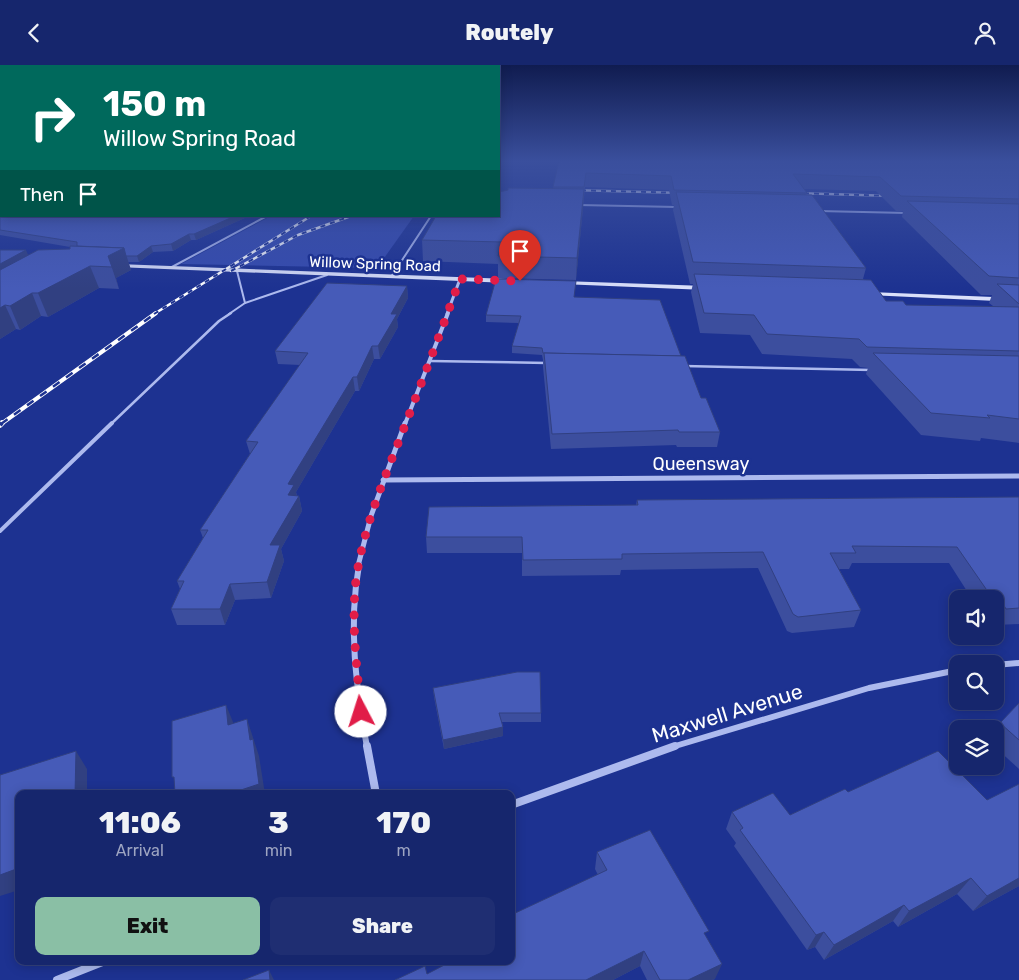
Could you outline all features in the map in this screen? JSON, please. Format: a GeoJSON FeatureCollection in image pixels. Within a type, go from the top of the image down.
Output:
{"type":"FeatureCollection","features":[{"type":"Feature","properties":{"kind":"street","name":"Willow Spring Road"},"geometry":{"type":"LineString","coordinates":[[112,266],[520,281]]}},
{"type":"Feature","properties":{"kind":"street"},"geometry":{"type":"LineString","coordinates":[[375,790],[361,712],[354,637],[356,580],[367,532],[383,480],[460,279]]}},
{"type":"Feature","properties":{"kind":"street"},"geometry":{"type":"LineString","coordinates":[[560,283],[709,288]]}},
{"type":"Feature","properties":{"kind":"street"},"geometry":{"type":"LineString","coordinates":[[859,294],[1019,300]]}},
{"type":"Feature","properties":{"kind":"street","name":"Queensway"},"geometry":{"type":"LineString","coordinates":[[383,480],[1019,476]]}},
{"type":"Feature","properties":{"kind":"street"},"geometry":{"type":"LineString","coordinates":[[1004,664],[1019,663]]}},
{"type":"Feature","properties":{"kind":"street","name":"Maxwell Avenue"},"geometry":{"type":"LineString","coordinates":[[515,804],[701,737],[869,688],[949,673]]}},
{"type":"Feature","properties":{"kind":"street"},"geometry":{"type":"LineString","coordinates":[[57,980],[95,965]]}},
{"type":"Feature","properties":{"kind":"lane"},"geometry":{"type":"LineString","coordinates":[[579,205],[684,208]]}},
{"type":"Feature","properties":{"kind":"lane"},"geometry":{"type":"LineString","coordinates":[[810,211],[907,213]]}},
{"type":"Feature","properties":{"kind":"lane"},"geometry":{"type":"LineString","coordinates":[[170,269],[265,217]]}},
{"type":"Feature","properties":{"kind":"lane"},"geometry":{"type":"LineString","coordinates":[[390,277],[430,217]]}},
{"type":"Feature","properties":{"kind":"lane"},"geometry":{"type":"LineString","coordinates":[[238,271],[245,303]]}},
{"type":"Feature","properties":{"kind":"lane"},"geometry":{"type":"LineString","coordinates":[[0,531],[219,321],[245,303],[327,275]]}},
{"type":"Feature","properties":{"kind":"lane"},"geometry":{"type":"LineString","coordinates":[[430,361],[556,363]]}},
{"type":"Feature","properties":{"kind":"lane"},"geometry":{"type":"LineString","coordinates":[[683,366],[881,370]]}},
{"type":"Feature","properties":{"kind":"shaded area"},"geometry":{"type":"Polygon","coordinates":[[[269,217],[413,217],[377,268],[181,264],[269,217]]]}},
{"type":"Feature","properties":{"kind":"building"},"geometry":{"type":"Polygon","coordinates":[[[500,204],[583,204],[577,258],[498,256],[502,242],[422,240],[435,217],[500,217],[500,204]]]}},
{"type":"Feature","properties":{"kind":"building"},"geometry":{"type":"Polygon","coordinates":[[[679,204],[818,204],[866,268],[693,262],[679,204]]]}},
{"type":"Feature","properties":{"kind":"building"},"geometry":{"type":"Polygon","coordinates":[[[910,204],[1019,204],[1019,278],[989,276],[910,204]]]}},
{"type":"Feature","properties":{"kind":"building"},"geometry":{"type":"Polygon","coordinates":[[[0,217],[233,217],[194,234],[189,234],[171,244],[151,246],[137,256],[126,256],[124,248],[77,246],[77,242],[0,230],[0,217]]]}},
{"type":"Feature","properties":{"kind":"building"},"geometry":{"type":"Polygon","coordinates":[[[70,246],[124,248],[108,256],[112,267],[90,266],[38,293],[32,293],[10,306],[5,305],[0,308],[0,270],[38,250],[70,249],[70,246]]]}},
{"type":"Feature","properties":{"kind":"building"},"geometry":{"type":"Polygon","coordinates":[[[0,250],[26,250],[0,264],[0,250]]]}},
{"type":"Feature","properties":{"kind":"building"},"geometry":{"type":"Polygon","coordinates":[[[694,274],[871,280],[886,301],[903,301],[906,305],[1019,307],[1019,351],[867,347],[859,339],[767,334],[754,315],[704,313],[694,274]]]}},
{"type":"Feature","properties":{"kind":"building"},"geometry":{"type":"Polygon","coordinates":[[[496,279],[576,281],[574,297],[660,300],[681,356],[543,353],[542,348],[512,346],[521,316],[486,315],[496,279]]]}},
{"type":"Feature","properties":{"kind":"building"},"geometry":{"type":"Polygon","coordinates":[[[327,283],[407,286],[391,314],[397,314],[378,346],[372,346],[357,377],[353,377],[288,484],[294,485],[288,495],[299,496],[270,545],[280,545],[267,582],[230,584],[220,609],[171,609],[184,581],[177,581],[208,530],[200,530],[258,442],[246,441],[308,353],[275,351],[327,283]]]}},
{"type":"Feature","properties":{"kind":"building"},"geometry":{"type":"Polygon","coordinates":[[[997,284],[1019,285],[1019,304],[997,284]]]}},
{"type":"Feature","properties":{"kind":"building"},"geometry":{"type":"Polygon","coordinates":[[[544,353],[685,356],[701,398],[706,398],[720,432],[679,432],[678,430],[552,434],[544,353]]]}},
{"type":"Feature","properties":{"kind":"building"},"geometry":{"type":"Polygon","coordinates":[[[873,353],[1019,356],[1019,419],[987,415],[990,418],[931,413],[873,353]]]}},
{"type":"Feature","properties":{"kind":"building"},"geometry":{"type":"Polygon","coordinates":[[[1019,497],[1019,608],[1006,609],[1004,606],[1004,590],[987,590],[957,547],[852,546],[856,553],[830,553],[861,610],[798,617],[793,614],[763,552],[622,554],[622,559],[523,560],[522,537],[426,537],[429,507],[638,505],[637,500],[1019,497]]]}},
{"type":"Feature","properties":{"kind":"building"},"geometry":{"type":"Polygon","coordinates":[[[517,672],[540,672],[541,713],[499,713],[503,727],[443,740],[433,688],[517,672]]]}},
{"type":"Feature","properties":{"kind":"building"},"geometry":{"type":"Polygon","coordinates":[[[1019,703],[1019,740],[1004,727],[1003,720],[1019,703]]]}},
{"type":"Feature","properties":{"kind":"building"},"geometry":{"type":"Polygon","coordinates":[[[226,705],[228,725],[247,719],[250,740],[253,739],[259,784],[241,790],[175,790],[174,777],[172,777],[172,721],[226,705]]]}},
{"type":"Feature","properties":{"kind":"building"},"geometry":{"type":"Polygon","coordinates":[[[76,751],[75,790],[15,790],[15,869],[0,875],[0,775],[76,751]]]}},
{"type":"Feature","properties":{"kind":"building"},"geometry":{"type":"Polygon","coordinates":[[[938,751],[949,762],[949,775],[962,775],[987,800],[1019,784],[1019,878],[987,896],[971,878],[909,911],[904,905],[834,945],[824,932],[816,935],[740,830],[743,828],[732,812],[773,793],[790,815],[845,789],[848,792],[938,751]]]}},
{"type":"Feature","properties":{"kind":"building"},"geometry":{"type":"Polygon","coordinates":[[[650,830],[709,931],[704,933],[722,964],[688,980],[660,980],[644,951],[586,980],[395,980],[425,966],[427,974],[444,965],[515,965],[515,913],[607,870],[597,852],[650,830]]]}},
{"type":"Feature","properties":{"kind":"building"},"geometry":{"type":"Polygon","coordinates":[[[269,970],[270,980],[243,980],[269,970]]]}},
{"type":"Feature","properties":{"kind":"railway"},"geometry":{"type":"LineString","coordinates":[[154,314],[309,217]]}},
{"type":"Feature","properties":{"kind":"railway"},"geometry":{"type":"LineString","coordinates":[[231,271],[298,235],[348,217]]}},
{"type":"Feature","properties":{"kind":"railway"},"geometry":{"type":"LineString","coordinates":[[1,424],[156,313]]}},
{"type":"Feature","properties":{"kind":"route"},"geometry":{"type":"LineString","coordinates":[[361,712],[354,637],[356,580],[367,532],[383,480],[460,279],[520,281]]}}]}
